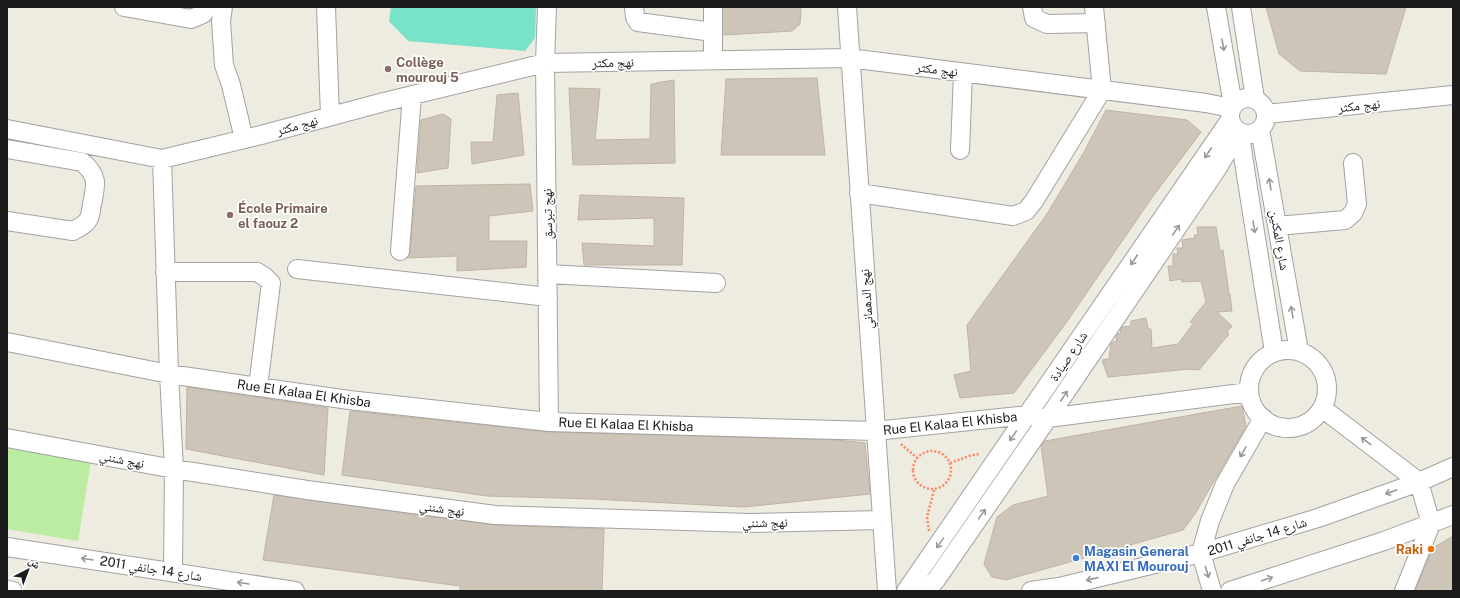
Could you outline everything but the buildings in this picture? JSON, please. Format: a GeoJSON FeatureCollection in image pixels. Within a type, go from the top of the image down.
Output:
{"type":"FeatureCollection","features":[{"type":"Feature","properties":{"kind":"street"},"geometry":{"type":"LineString","coordinates":[[124,7],[191,19],[202,14],[207,7]]}},
{"type":"Feature","properties":{"kind":"street"},"geometry":{"type":"LineString","coordinates":[[224,7],[221,21],[224,65],[231,85],[244,139]]}},
{"type":"Feature","properties":{"kind":"street"},"geometry":{"type":"LineString","coordinates":[[326,7],[330,116]]}},
{"type":"Feature","properties":{"kind":"street","name":"نهج تبرسق"},"geometry":{"type":"LineString","coordinates":[[547,7],[545,63],[549,422]]}},
{"type":"Feature","properties":{"kind":"street"},"geometry":{"type":"LineString","coordinates":[[634,7],[635,17],[638,22],[713,32]]}},
{"type":"Feature","properties":{"kind":"street"},"geometry":{"type":"LineString","coordinates":[[713,7],[713,60]]}},
{"type":"Feature","properties":{"kind":"street","name":"نهج الدهماني"},"geometry":{"type":"LineString","coordinates":[[847,7],[849,58],[887,591]]}},
{"type":"Feature","properties":{"kind":"street"},"geometry":{"type":"LineString","coordinates":[[859,192],[1013,216],[1026,211],[1034,202],[1102,90],[1095,15],[1047,24],[1034,18],[1032,7]]}},
{"type":"Feature","properties":{"kind":"street","name":"شارع المكنين"},"geometry":{"type":"LineString","coordinates":[[1216,7],[1235,120],[1243,156],[1274,352]]}},
{"type":"Feature","properties":{"kind":"street"},"geometry":{"type":"LineString","coordinates":[[1241,7],[1255,99]]}},
{"type":"Feature","properties":{"kind":"street","name":"نهج مكثر"},"geometry":{"type":"LineString","coordinates":[[7,129],[162,159],[412,95],[545,63],[849,58],[1206,103],[1235,120]]}},
{"type":"Feature","properties":{"kind":"street"},"geometry":{"type":"LineString","coordinates":[[960,150],[963,72]]}},
{"type":"Feature","properties":{"kind":"street"},"geometry":{"type":"LineString","coordinates":[[400,251],[412,95]]}},
{"type":"Feature","properties":{"kind":"street","name":"نهج مكثر"},"geometry":{"type":"LineString","coordinates":[[1263,122],[1453,95]]}},
{"type":"Feature","properties":{"kind":"street"},"geometry":{"type":"LineString","coordinates":[[1240,99],[1255,99],[1263,106],[1263,122],[1251,134],[1235,120],[1240,99]]}},
{"type":"Feature","properties":{"kind":"street","name":"شارع صيادة"},"geometry":{"type":"LineString","coordinates":[[906,591],[1235,120]]}},
{"type":"Feature","properties":{"kind":"street","name":"شارع صيادة"},"geometry":{"type":"LineString","coordinates":[[926,591],[936,580],[1048,418],[1217,169],[1235,120]]}},
{"type":"Feature","properties":{"kind":"street","name":"شارع المكنين"},"geometry":{"type":"LineString","coordinates":[[1263,122],[1277,226],[1299,351]]}},
{"type":"Feature","properties":{"kind":"street"},"geometry":{"type":"LineString","coordinates":[[7,149],[82,162],[90,168],[96,185],[89,220],[73,231],[7,221]]}},
{"type":"Feature","properties":{"kind":"street"},"geometry":{"type":"LineString","coordinates":[[162,159],[165,272],[174,469],[173,572]]}},
{"type":"Feature","properties":{"kind":"street"},"geometry":{"type":"LineString","coordinates":[[1277,226],[1345,220],[1353,213],[1357,204],[1353,162]]}},
{"type":"Feature","properties":{"kind":"street"},"geometry":{"type":"LineString","coordinates":[[297,269],[548,297]]}},
{"type":"Feature","properties":{"kind":"street"},"geometry":{"type":"LineString","coordinates":[[165,272],[257,272],[271,283],[258,387]]}},
{"type":"Feature","properties":{"kind":"street"},"geometry":{"type":"LineString","coordinates":[[548,274],[716,283]]}},
{"type":"Feature","properties":{"kind":"street","name":"Rue El Kalaa El Khisba"},"geometry":{"type":"LineString","coordinates":[[7,342],[169,374],[349,400],[549,422],[875,431],[1028,415],[1048,418],[1249,392]]}},
{"type":"Feature","properties":{"kind":"street"},"geometry":{"type":"LineString","coordinates":[[1286,350],[1299,351],[1310,356],[1320,365],[1326,377],[1328,390],[1325,403],[1318,415],[1308,423],[1296,428],[1282,428],[1269,424],[1259,415],[1252,404],[1249,392],[1250,380],[1255,368],[1263,358],[1274,352],[1286,350]]}},
{"type":"Feature","properties":{"kind":"street"},"geometry":{"type":"LineString","coordinates":[[1322,408],[1419,482],[1430,524],[1404,591]]}},
{"type":"Feature","properties":{"kind":"street"},"geometry":{"type":"LineString","coordinates":[[1212,591],[1201,553],[1210,521],[1225,484],[1263,418]]}},
{"type":"Feature","properties":{"kind":"street","name":"نهج شنني"},"geometry":{"type":"LineString","coordinates":[[7,438],[174,469],[307,490],[495,515],[750,523],[882,520]]}},
{"type":"Feature","properties":{"kind":"street","name":"شارع 14 جانفي 2011"},"geometry":{"type":"LineString","coordinates":[[1031,591],[1059,587],[1201,553],[1318,518],[1419,482],[1453,467]]}},
{"type":"Feature","properties":{"kind":"street"},"geometry":{"type":"LineString","coordinates":[[1230,591],[1384,541],[1453,515]]}},
{"type":"Feature","properties":{"kind":"street","name":"شارع 14 جانفي 2011"},"geometry":{"type":"LineString","coordinates":[[7,546],[296,591]]}},
{"type":"Feature","properties":{"kind":"street"},"geometry":{"type":"LineString","coordinates":[[7,590],[13,591]]}},
{"type":"Feature","properties":{"kind":"path"},"geometry":{"type":"LineString","coordinates":[[931,451],[943,454],[950,463],[951,475],[949,480],[945,485],[934,490],[921,486],[913,475],[915,462],[918,456],[924,452],[931,451]]}},
{"type":"Feature","properties":{"kind":"path"},"geometry":{"type":"LineString","coordinates":[[950,463],[972,455],[982,454],[997,460]]}},
{"type":"Feature","properties":{"kind":"path"},"geometry":{"type":"LineString","coordinates":[[934,490],[927,517],[928,528],[931,535],[940,543]]}},
{"type":"Feature","properties":{"kind":"green space"},"geometry":{"type":"Polygon","coordinates":[[[391,7],[536,7],[535,38],[525,51],[408,41],[389,21],[391,7]]]}},
{"type":"Feature","properties":{"kind":"green space"},"geometry":{"type":"Polygon","coordinates":[[[7,446],[91,461],[78,541],[7,529],[7,446]]]}},
{"type":"Feature","properties":{"kind":"place","name":"Collège mourouj 5"},"geometry":{"type":"Point","coordinates":[388,69]}},
{"type":"Feature","properties":{"kind":"place","name":"École Primaire el faouz 2"},"geometry":{"type":"Point","coordinates":[230,215]}},
{"type":"Feature","properties":{"kind":"place","name":"Raki"},"geometry":{"type":"Point","coordinates":[1431,549]}},
{"type":"Feature","properties":{"kind":"place","name":"Magasin General MAXI El Mourouj"},"geometry":{"type":"Point","coordinates":[1076,558]}}]}
